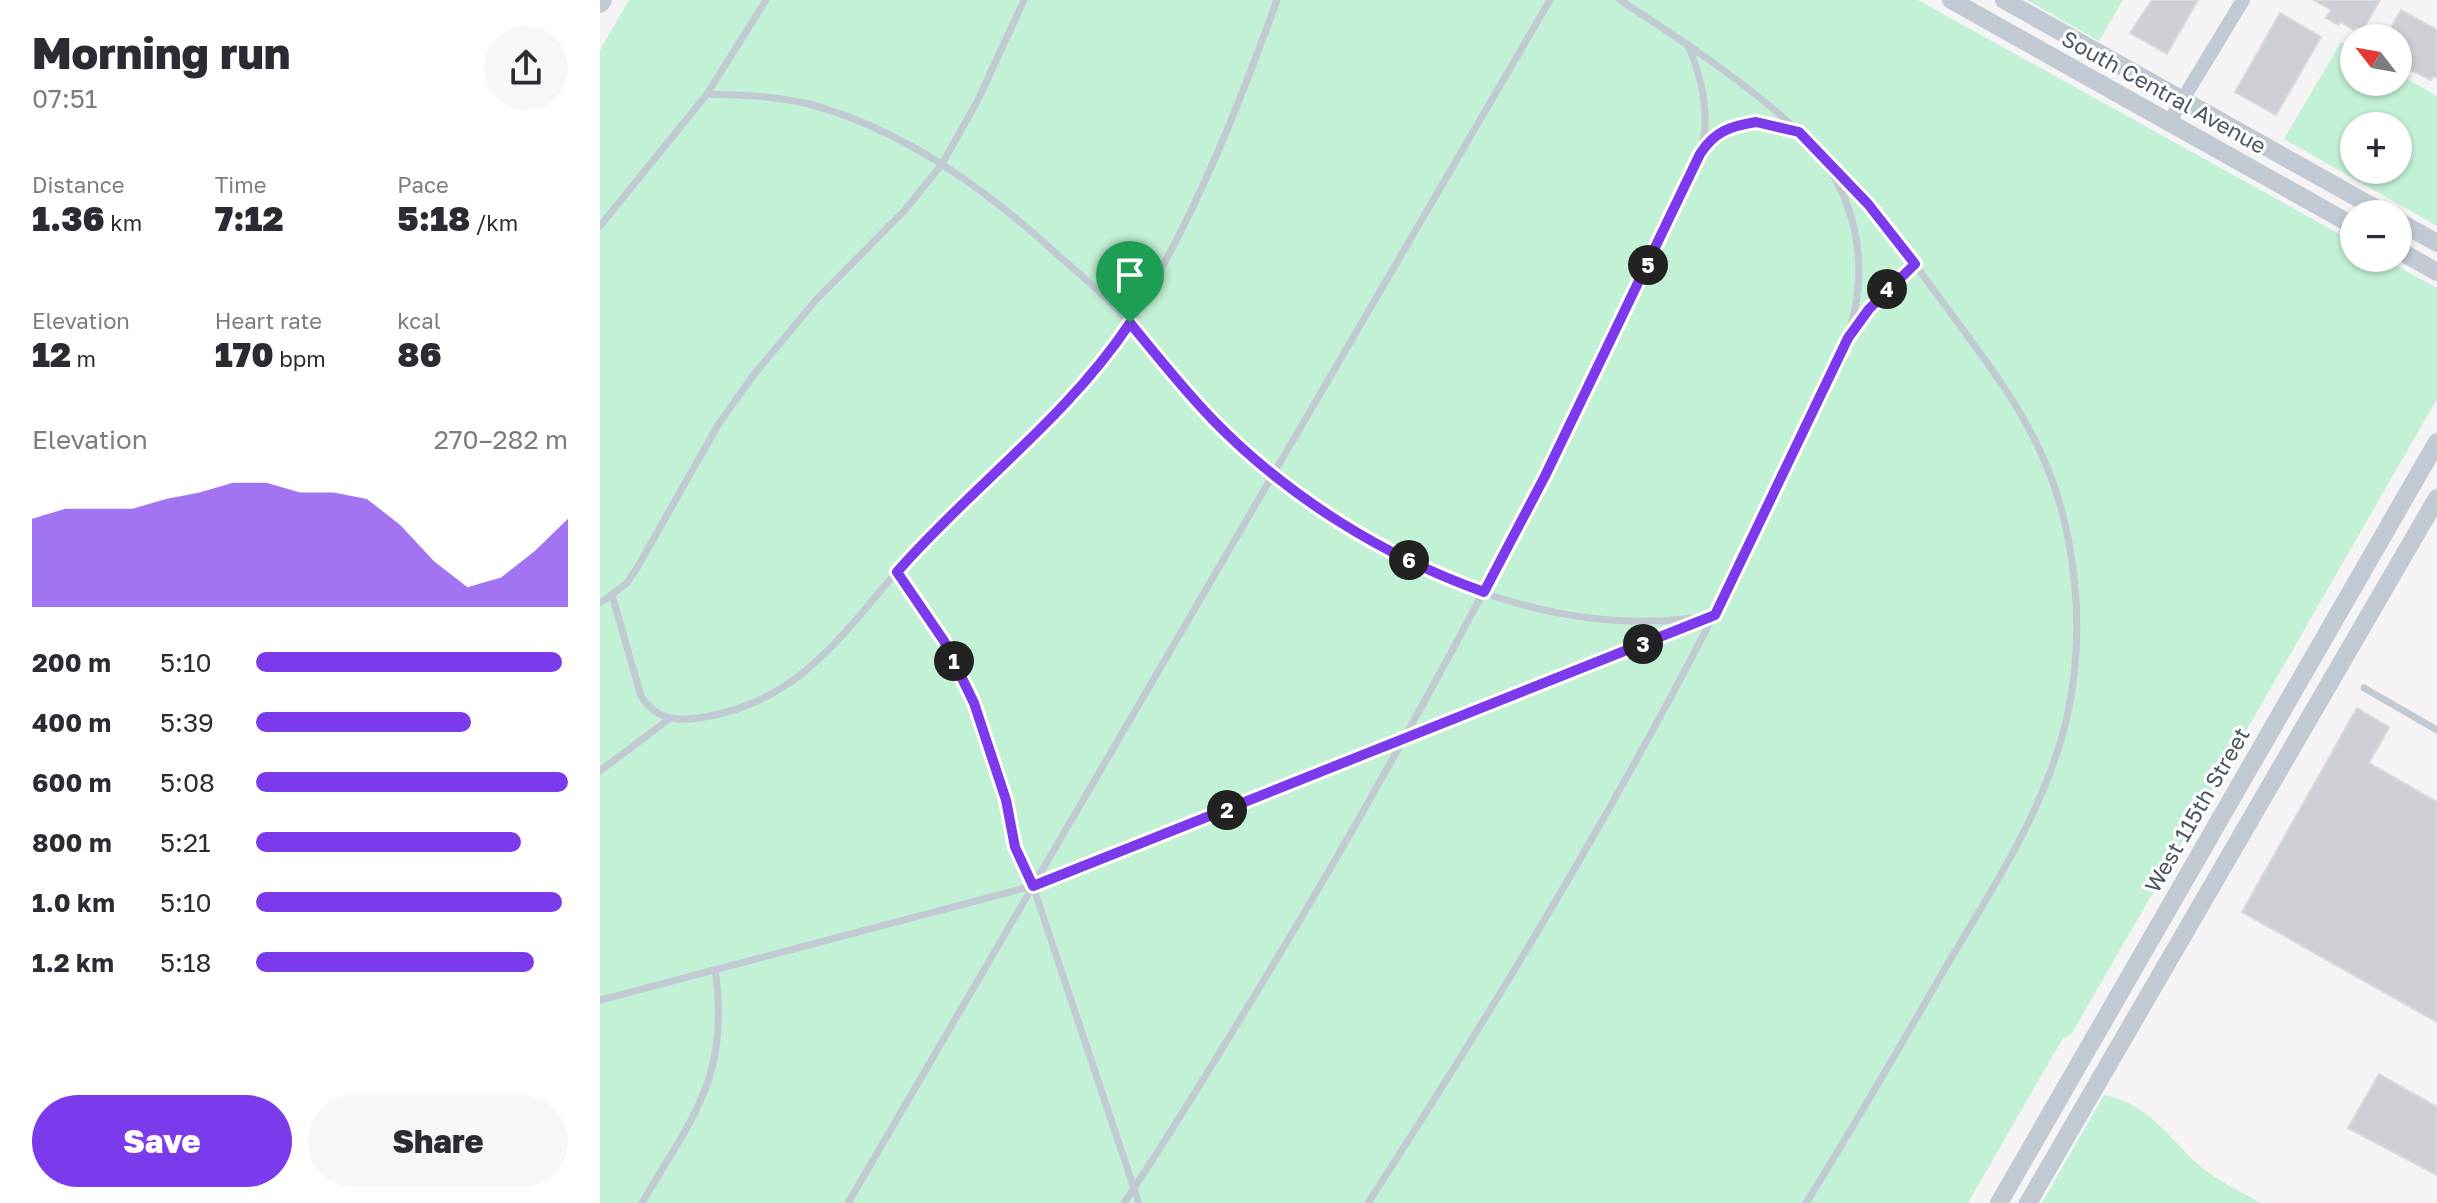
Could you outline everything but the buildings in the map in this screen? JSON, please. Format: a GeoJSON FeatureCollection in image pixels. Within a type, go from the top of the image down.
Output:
{"type":"FeatureCollection","features":[{"type":"Feature","properties":{"kind":"street","name":"South Central Avenue"},"geometry":{"type":"LineString","coordinates":[[1951,0],[2340,218]]}},
{"type":"Feature","properties":{"kind":"street","name":"South Central Avenue"},"geometry":{"type":"LineString","coordinates":[[2004,0],[2361,200]]}},
{"type":"Feature","properties":{"kind":"street"},"geometry":{"type":"LineString","coordinates":[[2169,122],[2243,0]]}},
{"type":"Feature","properties":{"kind":"street"},"geometry":{"type":"LineString","coordinates":[[2412,229],[2437,243]]}},
{"type":"Feature","properties":{"kind":"street"},"geometry":{"type":"LineString","coordinates":[[2412,258],[2437,272]]}},
{"type":"Feature","properties":{"kind":"street","name":"West 115th Street"},"geometry":{"type":"LineString","coordinates":[[1999,1203],[2437,442]]}},
{"type":"Feature","properties":{"kind":"street"},"geometry":{"type":"LineString","coordinates":[[2028,1203],[2437,498]]}},
{"type":"Feature","properties":{"kind":"lane"},"geometry":{"type":"LineString","coordinates":[[600,226],[707,94],[766,0]]}},
{"type":"Feature","properties":{"kind":"lane"},"geometry":{"type":"LineString","coordinates":[[600,603],[626,584],[637,568],[718,425],[752,377],[815,301],[905,210],[942,164],[977,102],[1024,0]]}},
{"type":"Feature","properties":{"kind":"lane"},"geometry":{"type":"LineString","coordinates":[[612,595],[641,696],[648,708],[669,719],[716,716],[761,701],[797,679],[829,650],[924,541],[1066,404],[1111,351],[1163,264],[1212,165],[1277,0]]}},
{"type":"Feature","properties":{"kind":"lane"},"geometry":{"type":"LineString","coordinates":[[848,1203],[1550,0]]}},
{"type":"Feature","properties":{"kind":"lane"},"geometry":{"type":"LineString","coordinates":[[1620,0],[1725,70],[1799,132],[1868,204],[1915,264],[2016,405],[2042,455],[2062,517],[2074,580],[2072,682],[2067,716],[2049,779],[2027,827],[1806,1203]]}},
{"type":"Feature","properties":{"kind":"lane"},"geometry":{"type":"LineString","coordinates":[[1124,1203],[1300,921],[1405,740],[1545,476],[1700,154],[1705,135],[1705,108],[1699,74],[1688,44]]}},
{"type":"Feature","properties":{"kind":"lane"},"geometry":{"type":"LineString","coordinates":[[707,94],[786,99],[831,111],[879,130],[942,164],[1017,217],[1107,299],[1207,413],[1273,475],[1304,499],[1378,544],[1453,581],[1551,611],[1677,622],[1715,615]]}},
{"type":"Feature","properties":{"kind":"lane"},"geometry":{"type":"LineString","coordinates":[[1700,154],[1717,133],[1743,124],[1772,124],[1799,132]]}},
{"type":"Feature","properties":{"kind":"lane"},"geometry":{"type":"LineString","coordinates":[[1817,149],[1843,194],[1858,248],[1859,287],[1848,338]]}},
{"type":"Feature","properties":{"kind":"lane"},"geometry":{"type":"LineString","coordinates":[[1368,1203],[1539,933],[1619,794],[1715,615],[1848,338],[1869,309],[1915,264]]}},
{"type":"Feature","properties":{"kind":"lane"},"geometry":{"type":"LineString","coordinates":[[897,572],[944,641],[974,703],[1006,800],[1015,847],[1033,886],[1139,1203]]}},
{"type":"Feature","properties":{"kind":"lane"},"geometry":{"type":"LineString","coordinates":[[600,1000],[1033,886],[1715,615]]}},
{"type":"Feature","properties":{"kind":"lane"},"geometry":{"type":"LineString","coordinates":[[2364,688],[2437,730]]}},
{"type":"Feature","properties":{"kind":"lane"},"geometry":{"type":"LineString","coordinates":[[600,771],[669,719]]}},
{"type":"Feature","properties":{"kind":"lane"},"geometry":{"type":"LineString","coordinates":[[642,1203],[708,1086],[720,1022],[715,970]]}},
{"type":"Feature","properties":{"kind":"green space"},"geometry":{"type":"Polygon","coordinates":[[[629,0],[1918,0],[2340,234],[2340,272],[2408,272],[2437,288],[2437,399],[2071,1035],[2063,1038],[1968,1203],[600,1203],[600,50],[629,0]]]}},
{"type":"Feature","properties":{"kind":"green space"},"geometry":{"type":"Polygon","coordinates":[[[2027,0],[2123,0],[2099,41],[2027,0]]]}},
{"type":"Feature","properties":{"kind":"green space"},"geometry":{"type":"Polygon","coordinates":[[[2340,44],[2340,96],[2412,96],[2412,82],[2437,96],[2437,226],[2412,212],[2412,200],[2391,200],[2363,184],[2412,184],[2412,112],[2340,112],[2340,171],[2284,139],[2340,44]]]}},
{"type":"Feature","properties":{"kind":"green space"},"geometry":{"type":"Polygon","coordinates":[[[2104,1095],[2120,1099],[2146,1114],[2202,1168],[2261,1203],[2042,1203],[2104,1095]]]}},
{"type":"Feature","properties":{"kind":"route"},"geometry":{"type":"LineString","coordinates":[[1756,122],[1799,132],[1868,204],[1915,264],[1869,309],[1848,338],[1715,615],[1033,886],[1015,847],[993,753],[974,703],[944,641],[897,572],[924,541],[1066,404],[1111,351],[1130,323],[1214,421],[1295,492],[1378,544],[1453,581],[1484,592],[1636,292],[1700,154],[1717,133],[1756,122]]}}]}
